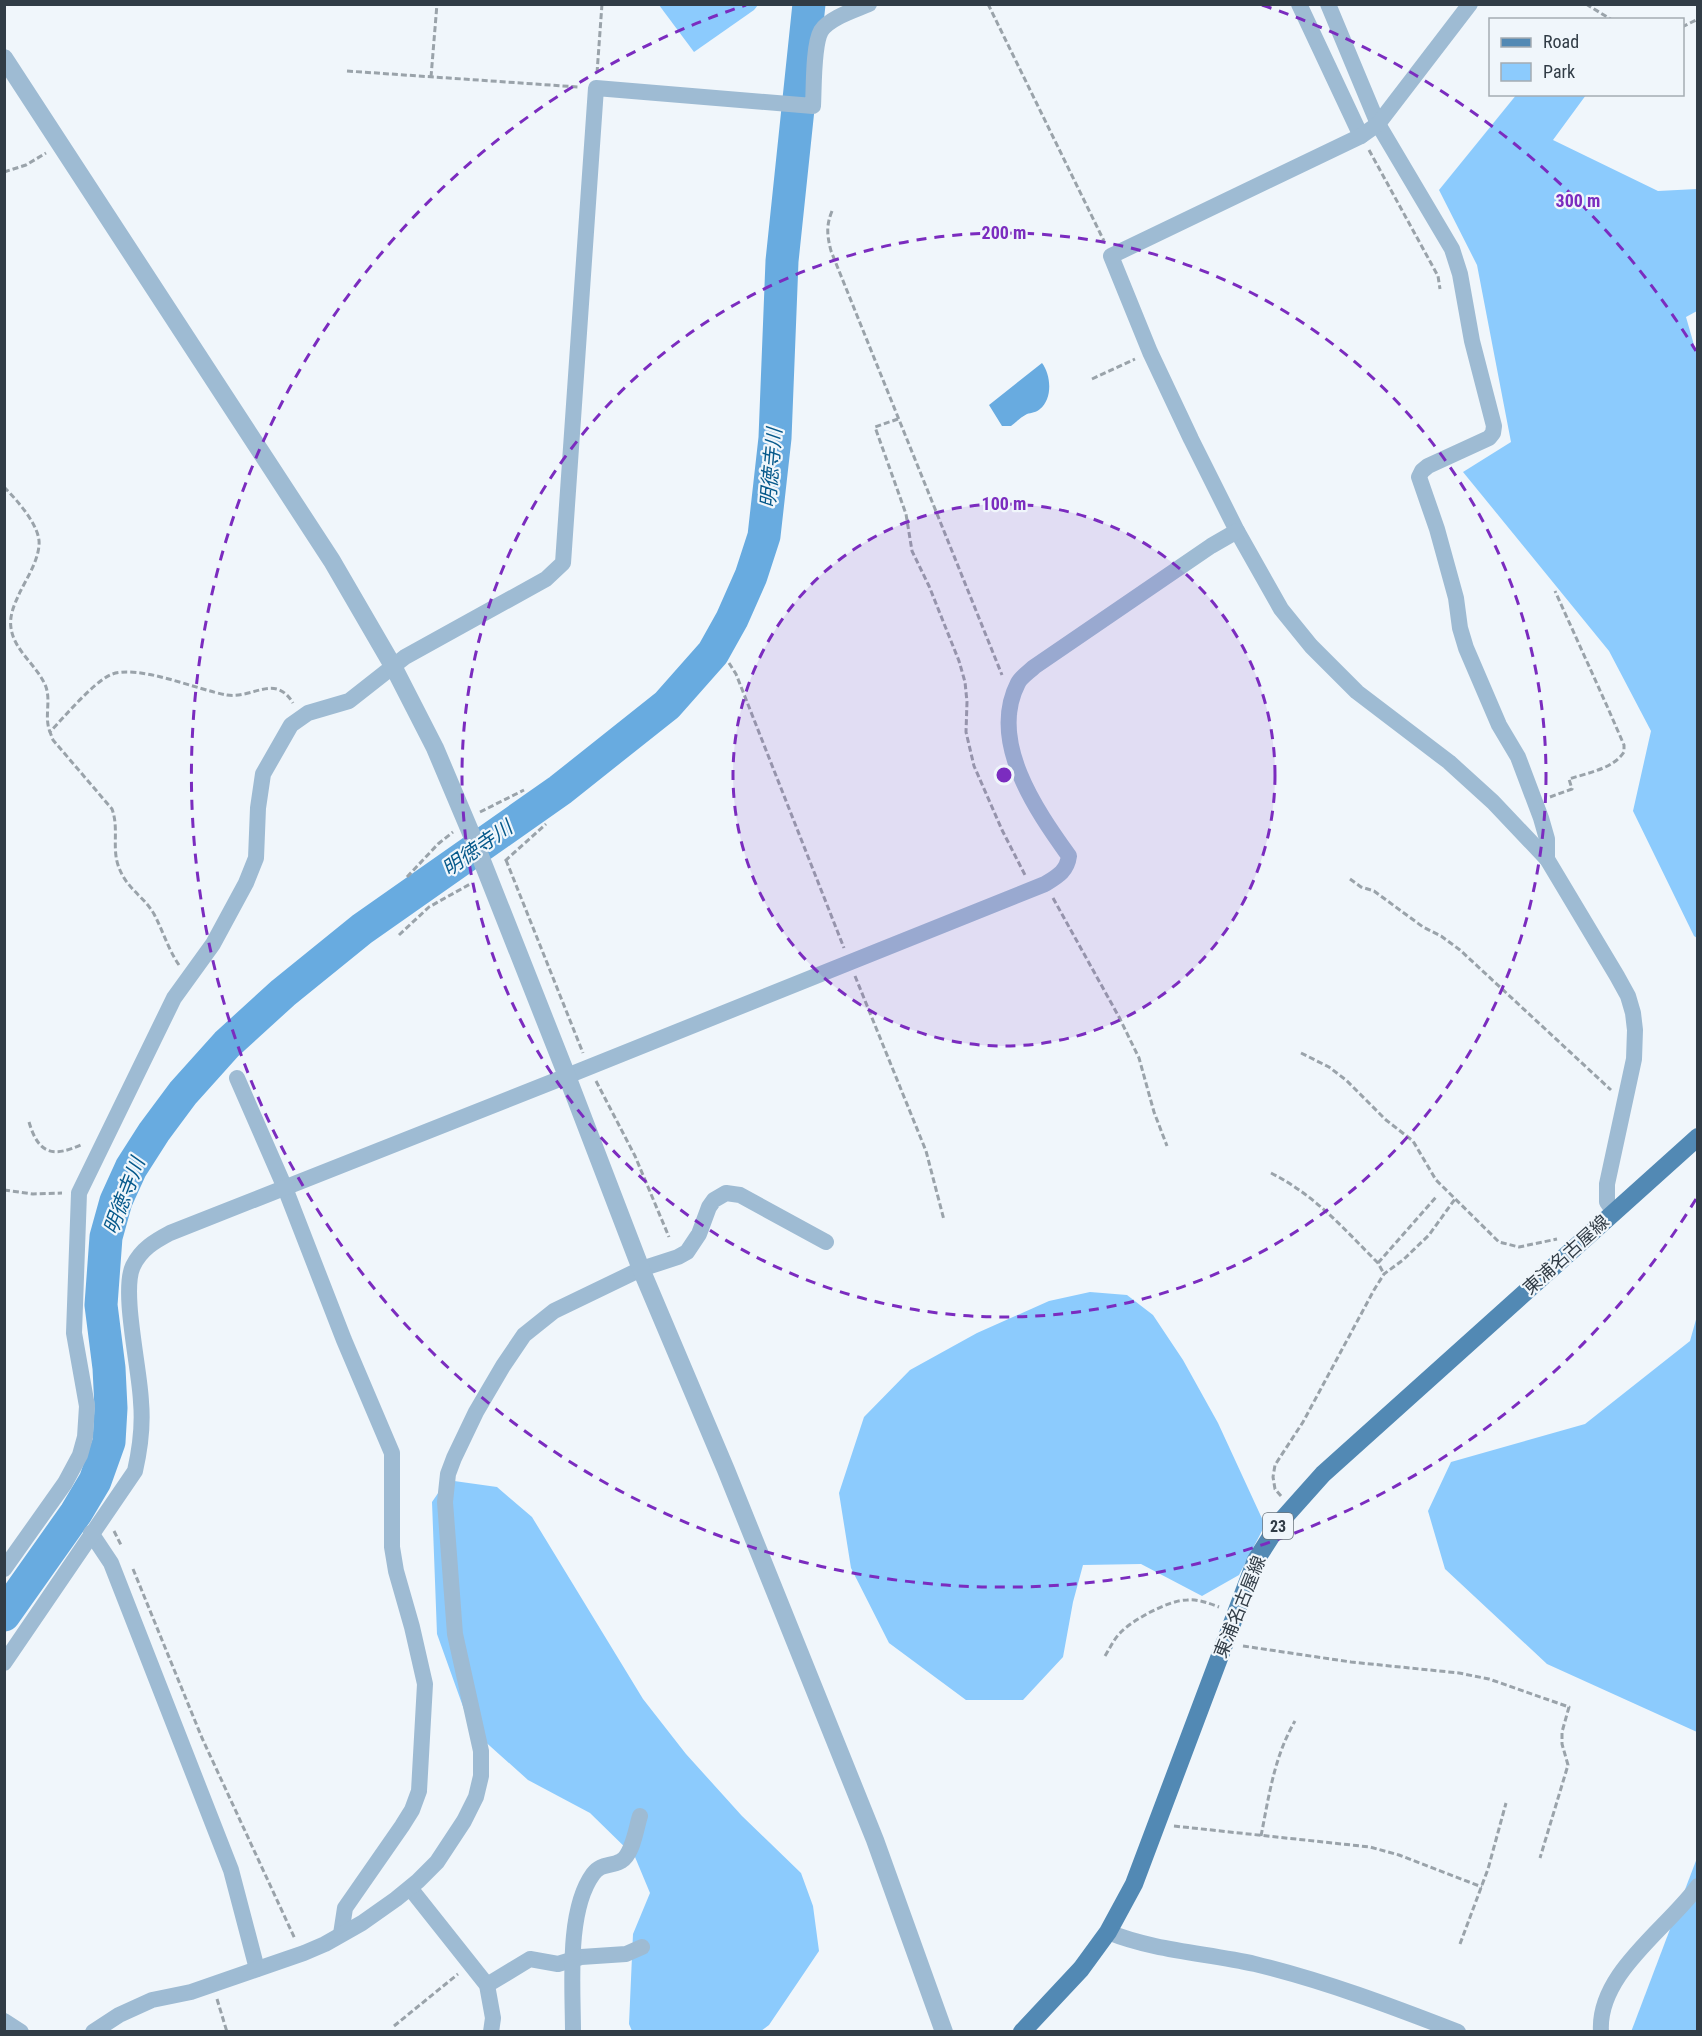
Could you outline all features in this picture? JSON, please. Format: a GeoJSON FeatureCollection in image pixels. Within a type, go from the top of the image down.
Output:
{"type":"FeatureCollection","features":[{"type":"Feature","properties":{"kind":"main road","name":"東浦名古屋線"},"geometry":{"type":"LineString","coordinates":[[1022,2031],[1081,1969],[1108,1932],[1134,1884],[1256,1560],[1281,1521],[1323,1474],[1698,1137]]}},
{"type":"Feature","properties":{"kind":"street"},"geometry":{"type":"LineString","coordinates":[[4,1569],[65,1484],[80,1455],[85,1437],[87,1406],[74,1333],[79,1193],[174,998],[213,944],[246,883],[256,858],[258,808],[263,774],[291,725],[302,717],[308,713],[349,701],[393,666],[425,645],[546,579],[563,563],[596,88],[813,106],[816,50],[821,31],[838,17],[869,4]]}},
{"type":"Feature","properties":{"kind":"street"},"geometry":{"type":"LineString","coordinates":[[1299,4],[1361,136]]}},
{"type":"Feature","properties":{"kind":"street"},"geometry":{"type":"LineString","coordinates":[[1328,4],[1378,124],[1452,249],[1460,274],[1472,341],[1494,426],[1493,433],[1489,438],[1428,466],[1419,477],[1456,598],[1460,628],[1466,648],[1499,725],[1518,757],[1546,839],[1547,859]]}},
{"type":"Feature","properties":{"kind":"street"},"geometry":{"type":"LineString","coordinates":[[1470,4],[1378,124],[1361,136],[1111,256],[1150,352],[1237,531],[1281,609],[1311,646],[1357,692],[1449,762],[1493,802],[1547,859],[1628,996],[1635,1030],[1634,1059],[1607,1184],[1607,1202],[1614,1212]]}},
{"type":"Feature","properties":{"kind":"street"},"geometry":{"type":"LineString","coordinates":[[4,58],[332,561],[393,666],[435,748],[473,838],[641,1269],[730,1481],[875,1840],[944,2031]]}},
{"type":"Feature","properties":{"kind":"street"},"geometry":{"type":"LineString","coordinates":[[4,1662],[135,1471],[142,1404],[129,1297],[129,1278],[140,1254],[152,1242],[1040,886],[1060,875],[1068,866],[1069,856],[1039,812],[1013,756],[1007,733],[1010,704],[1018,681],[1034,667],[1211,546],[1237,531]]}},
{"type":"Feature","properties":{"kind":"street"},"geometry":{"type":"LineString","coordinates":[[237,1078],[285,1188],[344,1340],[392,1453],[392,1547],[425,1684],[419,1791],[407,1818],[345,1908],[341,1934]]}},
{"type":"Feature","properties":{"kind":"street"},"geometry":{"type":"LineString","coordinates":[[93,2031],[119,2015],[153,2000],[191,1992],[325,1944],[362,1923],[410,1888],[437,1862],[450,1843],[476,1797],[481,1776],[481,1751],[455,1634],[445,1502],[448,1474],[476,1412],[503,1365],[524,1335],[554,1311],[641,1269],[687,1252],[699,1234],[709,1207],[714,1200],[726,1193],[740,1195],[826,1242]]}},
{"type":"Feature","properties":{"kind":"street"},"geometry":{"type":"LineString","coordinates":[[91,1533],[111,1563],[231,1870],[257,1969]]}},
{"type":"Feature","properties":{"kind":"street"},"geometry":{"type":"LineString","coordinates":[[573,2031],[573,1960],[582,1894],[593,1873],[601,1866],[622,1860],[628,1855],[640,1816]]}},
{"type":"Feature","properties":{"kind":"street"},"geometry":{"type":"LineString","coordinates":[[1601,2031],[1600,2018],[1603,2007],[1631,1958],[1688,1900],[1698,1886]]}},
{"type":"Feature","properties":{"kind":"street"},"geometry":{"type":"LineString","coordinates":[[410,1888],[487,1985],[493,2018],[491,2031]]}},
{"type":"Feature","properties":{"kind":"street"},"geometry":{"type":"LineString","coordinates":[[1108,1932],[1183,1952],[1253,1964],[1318,1981],[1458,2031]]}},
{"type":"Feature","properties":{"kind":"street"},"geometry":{"type":"LineString","coordinates":[[487,1985],[530,1959],[558,1964],[626,1953],[642,1947]]}},
{"type":"Feature","properties":{"kind":"street"},"geometry":{"type":"LineString","coordinates":[[4,2021],[21,2031]]}},
{"type":"Feature","properties":{"kind":"path"},"geometry":{"type":"LineString","coordinates":[[431,77],[437,4]]}},
{"type":"Feature","properties":{"kind":"path"},"geometry":{"type":"LineString","coordinates":[[347,71],[596,88],[602,4]]}},
{"type":"Feature","properties":{"kind":"path"},"geometry":{"type":"LineString","coordinates":[[988,4],[1111,256]]}},
{"type":"Feature","properties":{"kind":"path"},"geometry":{"type":"LineString","coordinates":[[1586,4],[1609,18]]}},
{"type":"Feature","properties":{"kind":"path"},"geometry":{"type":"LineString","coordinates":[[1684,26],[1698,19]]}},
{"type":"Feature","properties":{"kind":"path"},"geometry":{"type":"LineString","coordinates":[[1361,136],[1438,276],[1440,289]]}},
{"type":"Feature","properties":{"kind":"path"},"geometry":{"type":"LineString","coordinates":[[4,172],[26,165],[61,145]]}},
{"type":"Feature","properties":{"kind":"path"},"geometry":{"type":"LineString","coordinates":[[832,211],[826,224],[831,251],[1003,679],[1015,690]]}},
{"type":"Feature","properties":{"kind":"path"},"geometry":{"type":"LineString","coordinates":[[1092,379],[1150,352]]}},
{"type":"Feature","properties":{"kind":"path"},"geometry":{"type":"LineString","coordinates":[[898,418],[875,428],[906,514],[914,557],[929,586],[959,661],[965,682],[967,702],[966,732],[974,766],[1002,830],[1040,886],[1119,1017],[1138,1058],[1167,1146]]}},
{"type":"Feature","properties":{"kind":"path"},"geometry":{"type":"LineString","coordinates":[[4,487],[27,514],[40,542],[38,553],[13,608],[11,629],[23,654],[45,686],[49,701],[47,724],[53,740],[112,809],[116,821],[116,854],[123,875],[132,891],[153,914],[176,961],[191,974]]}},
{"type":"Feature","properties":{"kind":"path"},"geometry":{"type":"LineString","coordinates":[[1535,803],[1572,789],[1569,779],[1619,760],[1624,752],[1624,745],[1555,591]]}},
{"type":"Feature","properties":{"kind":"path"},"geometry":{"type":"LineString","coordinates":[[729,663],[736,674],[926,1151],[944,1220]]}},
{"type":"Feature","properties":{"kind":"path"},"geometry":{"type":"LineString","coordinates":[[50,732],[100,682],[110,675],[122,672],[147,674],[229,695],[274,688],[287,693],[302,717]]}},
{"type":"Feature","properties":{"kind":"path"},"geometry":{"type":"LineString","coordinates":[[1350,879],[1361,887],[1374,891],[1460,950],[1625,1103]]}},
{"type":"Feature","properties":{"kind":"path"},"geometry":{"type":"LineString","coordinates":[[1301,1053],[1329,1067],[1346,1080],[1386,1120],[1413,1141],[1436,1180],[1499,1242],[1519,1247],[1572,1236],[1586,1237]]}},
{"type":"Feature","properties":{"kind":"path"},"geometry":{"type":"LineString","coordinates":[[29,1122],[33,1136],[40,1146],[58,1153],[105,1137]]}},
{"type":"Feature","properties":{"kind":"path"},"geometry":{"type":"LineString","coordinates":[[1270,1173],[1316,1201],[1378,1263],[1384,1274]]}},
{"type":"Feature","properties":{"kind":"path"},"geometry":{"type":"LineString","coordinates":[[4,1190],[33,1194],[79,1193]]}},
{"type":"Feature","properties":{"kind":"path"},"geometry":{"type":"LineString","coordinates":[[1378,1263],[1436,1197]]}},
{"type":"Feature","properties":{"kind":"path"},"geometry":{"type":"LineString","coordinates":[[1294,1506],[1282,1498],[1275,1489],[1273,1478],[1275,1465],[1303,1422],[1384,1274],[1430,1235],[1455,1199]]}},
{"type":"Feature","properties":{"kind":"path"},"geometry":{"type":"LineString","coordinates":[[104,1516],[126,1554]]}},
{"type":"Feature","properties":{"kind":"path"},"geometry":{"type":"LineString","coordinates":[[131,1563],[228,1798],[293,1935],[304,1953]]}},
{"type":"Feature","properties":{"kind":"path"},"geometry":{"type":"LineString","coordinates":[[1105,1656],[1120,1633],[1132,1623],[1176,1601],[1196,1600],[1236,1612]]}},
{"type":"Feature","properties":{"kind":"path"},"geometry":{"type":"LineString","coordinates":[[1225,1643],[1351,1662],[1459,1673],[1489,1679],[1569,1707],[1562,1732],[1562,1744],[1568,1765],[1540,1858]]}},
{"type":"Feature","properties":{"kind":"path"},"geometry":{"type":"LineString","coordinates":[[1261,1836],[1273,1773],[1284,1741],[1295,1721]]}},
{"type":"Feature","properties":{"kind":"path"},"geometry":{"type":"LineString","coordinates":[[1460,1944],[1482,1887],[1506,1803]]}},
{"type":"Feature","properties":{"kind":"path"},"geometry":{"type":"LineString","coordinates":[[1158,1823],[1183,1828],[1370,1847],[1399,1855],[1482,1887]]}},
{"type":"Feature","properties":{"kind":"path"},"geometry":{"type":"LineString","coordinates":[[394,2026],[471,1965]]}},
{"type":"Feature","properties":{"kind":"path"},"geometry":{"type":"LineString","coordinates":[[213,1984],[227,2031]]}},
{"type":"Feature","properties":{"kind":"green space"},"geometry":{"type":"Polygon","coordinates":[[[659,5],[758,5],[694,52],[659,5]]]}},
{"type":"Feature","properties":{"kind":"green space"},"geometry":{"type":"Polygon","coordinates":[[[1515,96],[1585,96],[1553,140],[1658,191],[1697,189],[1697,311],[1686,317],[1698,359],[1697,938],[1633,811],[1651,731],[1609,651],[1463,472],[1511,442],[1477,265],[1439,190],[1515,96]]]}},
{"type":"Feature","properties":{"kind":"green space"},"geometry":{"type":"Polygon","coordinates":[[[1090,1292],[1127,1295],[1153,1315],[1183,1360],[1218,1423],[1265,1525],[1239,1575],[1202,1596],[1141,1564],[1083,1565],[1073,1602],[1063,1657],[1023,1700],[966,1700],[889,1643],[851,1568],[839,1493],[864,1417],[910,1370],[977,1333],[1049,1301],[1090,1292]]]}},
{"type":"Feature","properties":{"kind":"green space"},"geometry":{"type":"Polygon","coordinates":[[[1697,1316],[1698,1732],[1547,1664],[1445,1569],[1428,1511],[1451,1462],[1585,1424],[1690,1341],[1697,1316]]]}},
{"type":"Feature","properties":{"kind":"green space"},"geometry":{"type":"Polygon","coordinates":[[[447,1480],[497,1487],[532,1517],[643,1699],[686,1754],[742,1816],[801,1873],[813,1906],[819,1951],[769,2025],[761,2031],[632,2031],[629,2024],[633,1934],[650,1893],[635,1857],[590,1813],[528,1780],[471,1729],[437,1634],[432,1502],[447,1480]]]}},
{"type":"Feature","properties":{"kind":"green space"},"geometry":{"type":"Polygon","coordinates":[[[1697,1858],[1697,2031],[1631,2032],[1697,1858]]]}},
{"type":"Feature","properties":{"kind":"shaded area"},"geometry":{"type":"Polygon","coordinates":[[[1042,363],[1049,380],[1049,393],[1044,404],[1039,410],[1025,415],[1011,426],[1002,426],[989,405],[1042,363]]]}},
{"type":"Feature","properties":{"kind":"waterway","name":"明徳寺川"},"geometry":{"type":"LineString","coordinates":[[4,1615],[76,1513],[95,1481],[109,1442],[111,1408],[109,1368],[101,1305],[106,1237],[116,1201],[131,1168],[154,1132],[183,1093],[227,1044],[283,993],[362,929],[560,790],[667,705],[713,653],[732,619],[751,576],[764,536],[775,438],[782,261],[809,4]]}}]}
